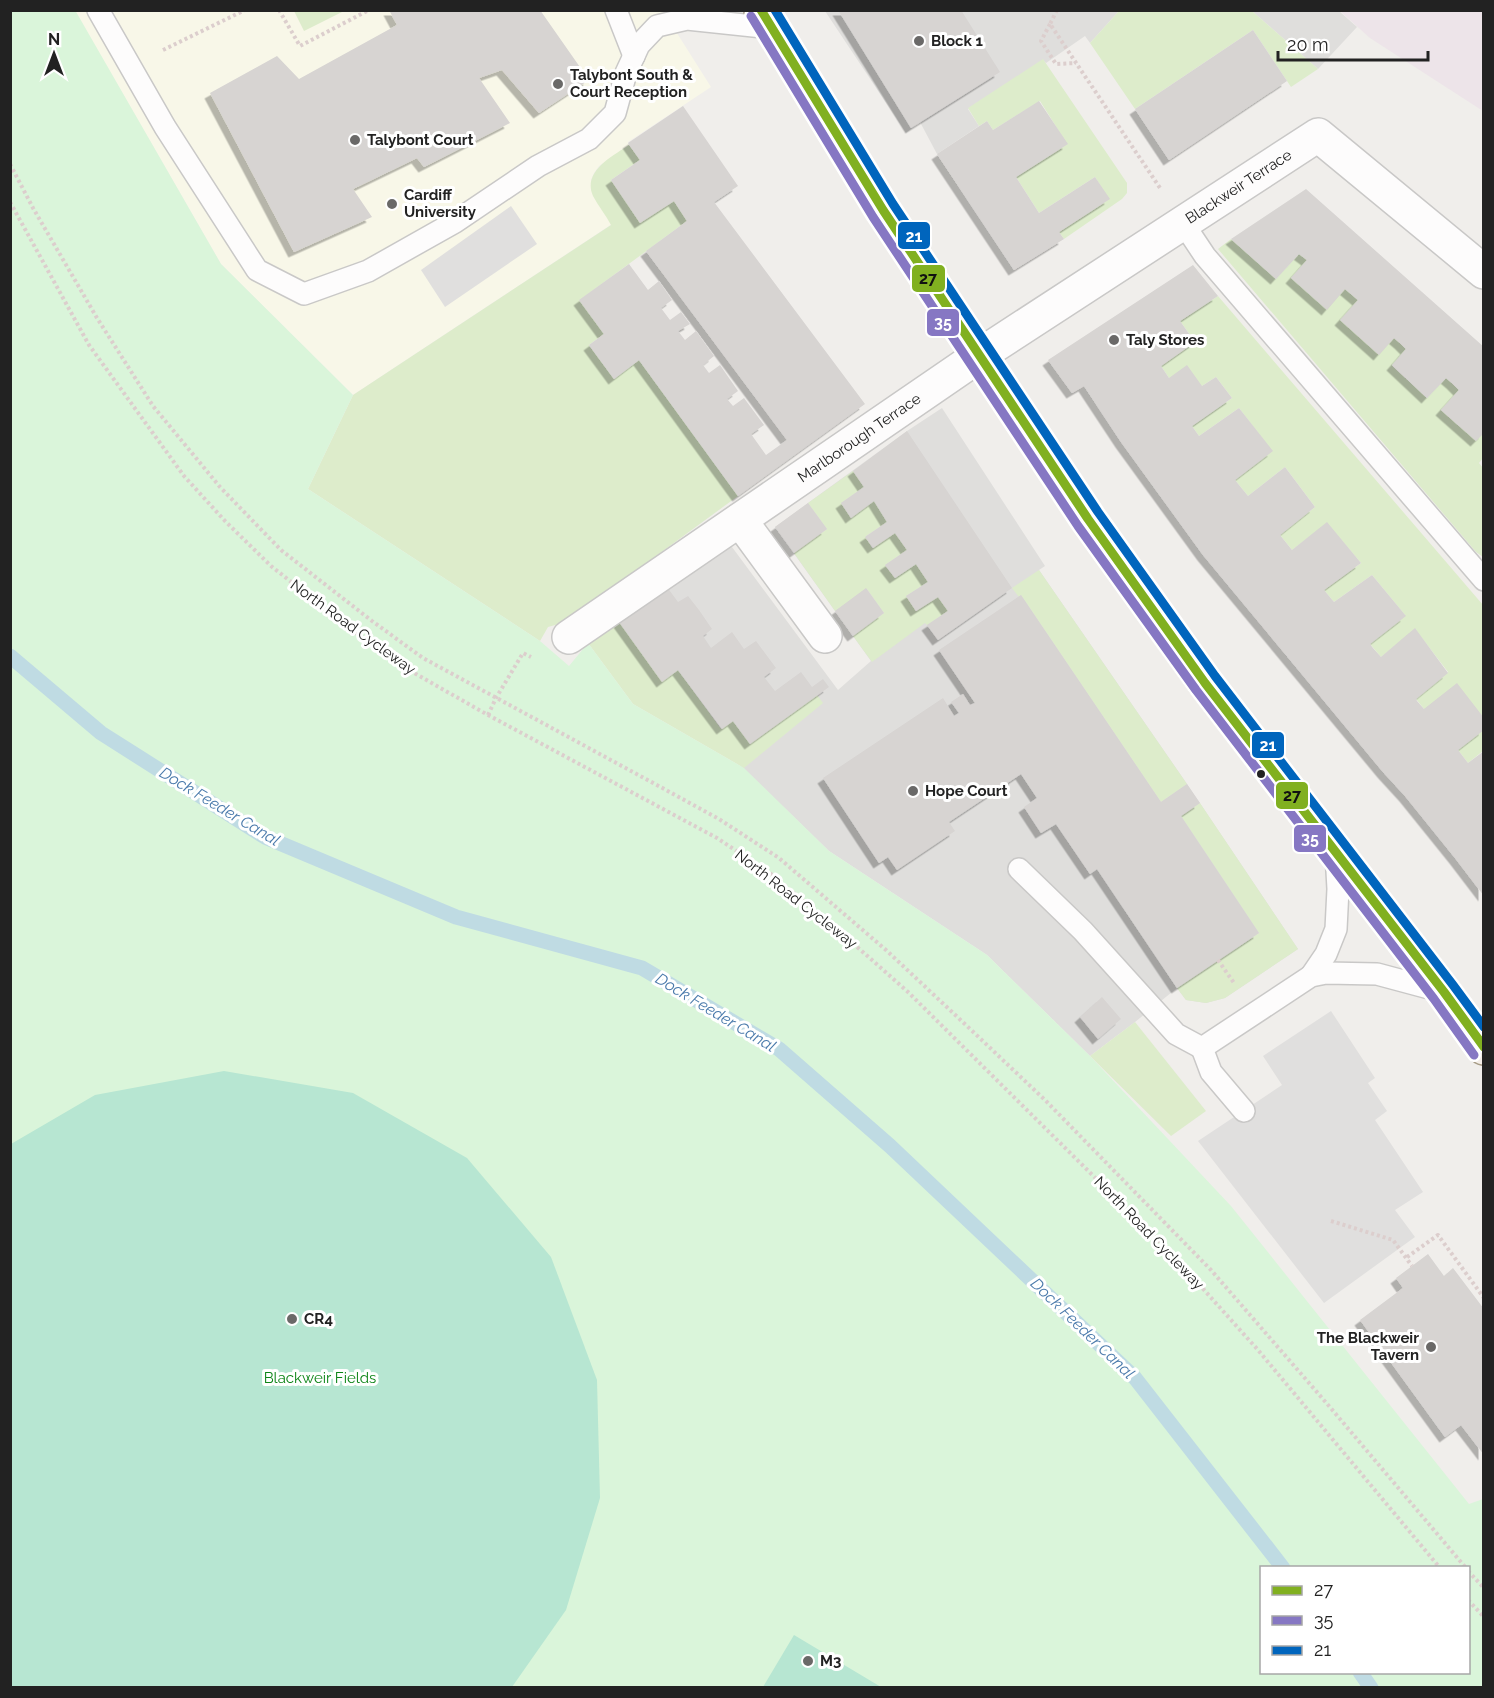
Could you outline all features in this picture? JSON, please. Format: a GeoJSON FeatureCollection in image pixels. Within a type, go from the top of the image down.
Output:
{"type":"FeatureCollection","features":[{"type":"Feature","properties":{"kind":"main road"},"geometry":{"type":"LineString","coordinates":[[766,19],[883,210],[1088,519],[1205,682],[1444,992],[1484,1048]]}},
{"type":"Feature","properties":{"kind":"street","name":"Blackweir Terrace"},"geometry":{"type":"LineString","coordinates":[[980,355],[1318,135],[1484,272]]}},
{"type":"Feature","properties":{"kind":"street","name":"Marlborough Terrace"},"geometry":{"type":"LineString","coordinates":[[568,638],[980,355]]}},
{"type":"Feature","properties":{"kind":"street"},"geometry":{"type":"LineString","coordinates":[[740,520],[825,636]]}},
{"type":"Feature","properties":{"kind":"lane"},"geometry":{"type":"LineString","coordinates":[[98,10],[165,127],[256,270],[304,294],[368,271],[456,222],[538,166],[589,139],[615,113],[626,73],[639,45],[657,26],[687,19],[766,19]]}},
{"type":"Feature","properties":{"kind":"lane"},"geometry":{"type":"LineString","coordinates":[[616,10],[634,56]]}},
{"type":"Feature","properties":{"kind":"lane"},"geometry":{"type":"LineString","coordinates":[[1183,223],[1205,256],[1484,580]]}},
{"type":"Feature","properties":{"kind":"lane"},"geometry":{"type":"LineString","coordinates":[[1311,976],[1326,954],[1336,929],[1338,889],[1336,854]]}},
{"type":"Feature","properties":{"kind":"lane"},"geometry":{"type":"LineString","coordinates":[[1019,869],[1083,931],[1176,1034],[1202,1048],[1211,1072],[1244,1111]]}},
{"type":"Feature","properties":{"kind":"lane"},"geometry":{"type":"LineString","coordinates":[[1202,1048],[1311,976],[1326,973],[1377,974],[1444,992]]}},
{"type":"Feature","properties":{"kind":"path"},"geometry":{"type":"LineString","coordinates":[[154,55],[244,10]]}},
{"type":"Feature","properties":{"kind":"path"},"geometry":{"type":"LineString","coordinates":[[279,10],[300,46],[369,10]]}},
{"type":"Feature","properties":{"kind":"path"},"geometry":{"type":"LineString","coordinates":[[1057,10],[1041,41],[1056,64],[1076,63]]}},
{"type":"Feature","properties":{"kind":"path"},"geometry":{"type":"LineString","coordinates":[[1050,24],[1183,223]]}},
{"type":"Feature","properties":{"kind":"path"},"geometry":{"type":"LineString","coordinates":[[10,164],[97,318],[153,406],[220,487],[281,550],[423,658],[710,814],[780,858],[886,950],[1045,1100],[1211,1270],[1464,1566]]}},
{"type":"Feature","properties":{"kind":"path","name":"North Road Cycleway"},"geometry":{"type":"LineString","coordinates":[[10,202],[89,345],[184,476],[271,566],[400,665],[717,838],[771,874],[855,945],[908,992],[1170,1252],[1258,1350],[1438,1566]]}},
{"type":"Feature","properties":{"kind":"path"},"geometry":{"type":"LineString","coordinates":[[488,715],[523,653]]}},
{"type":"Feature","properties":{"kind":"path"},"geometry":{"type":"LineString","coordinates":[[1218,960],[1238,990]]}},
{"type":"Feature","properties":{"kind":"path"},"geometry":{"type":"LineString","coordinates":[[1330,1221],[1393,1240],[1412,1266]]}},
{"type":"Feature","properties":{"kind":"path"},"geometry":{"type":"LineString","coordinates":[[1407,1257],[1438,1235],[1484,1298]]}},
{"type":"Feature","properties":{"kind":"path"},"geometry":{"type":"LineString","coordinates":[[1470,1572],[1484,1588]]}},
{"type":"Feature","properties":{"kind":"path"},"geometry":{"type":"LineString","coordinates":[[1470,1602],[1484,1617]]}},
{"type":"Feature","properties":{"kind":"shaded area","name":"Cardiff University"},"geometry":{"type":"Polygon","coordinates":[[[75,11],[663,11],[711,87],[628,142],[629,145],[599,166],[591,180],[591,189],[612,224],[353,395],[221,264],[75,11]]]}},
{"type":"Feature","properties":{"kind":"shaded area"},"geometry":{"type":"Polygon","coordinates":[[[825,11],[1119,11],[1090,43],[1085,36],[1046,63],[1043,60],[968,109],[979,126],[937,154],[920,122],[906,133],[825,11]]]}},
{"type":"Feature","properties":{"kind":"shaded area"},"geometry":{"type":"Polygon","coordinates":[[[1252,11],[1339,11],[1357,27],[1318,69],[1252,11]]]}},
{"type":"Feature","properties":{"kind":"shaded area"},"geometry":{"type":"Polygon","coordinates":[[[1340,11],[1483,11],[1483,111],[1370,38],[1340,11]]]}},
{"type":"Feature","properties":{"kind":"shaded area"},"geometry":{"type":"Polygon","coordinates":[[[511,206],[537,244],[445,307],[421,270],[511,206]]]}},
{"type":"Feature","properties":{"kind":"shaded area"},"geometry":{"type":"Polygon","coordinates":[[[942,408],[1045,566],[1039,570],[1298,949],[1225,998],[1206,1003],[1186,1000],[1177,988],[1090,1056],[987,955],[829,851],[744,769],[588,643],[729,543],[838,690],[871,661],[775,527],[942,408]]]}},
{"type":"Feature","properties":{"kind":"shaded area"},"geometry":{"type":"Polygon","coordinates":[[[1331,1011],[1375,1078],[1368,1083],[1387,1111],[1375,1120],[1423,1192],[1395,1210],[1415,1237],[1324,1303],[1198,1141],[1282,1085],[1263,1056],[1331,1011]]]}},
{"type":"Feature","properties":{"kind":"green space","name":"Blackweir Fields"},"geometry":{"type":"Polygon","coordinates":[[[75,10],[221,264],[353,395],[308,489],[540,641],[569,666],[588,643],[633,704],[744,768],[829,851],[987,955],[1090,1056],[1231,1206],[1469,1504],[1483,1499],[1484,1687],[11,1688],[10,11],[75,10]]]}},
{"type":"Feature","properties":{"kind":"green space"},"geometry":{"type":"Polygon","coordinates":[[[294,11],[344,11],[304,31],[294,11]]]}},
{"type":"Feature","properties":{"kind":"green space"},"geometry":{"type":"Polygon","coordinates":[[[1119,11],[1252,11],[1318,69],[1291,87],[1253,30],[1135,109],[1090,43],[1119,11]]]}},
{"type":"Feature","properties":{"kind":"green space"},"geometry":{"type":"Polygon","coordinates":[[[1043,59],[1127,183],[1127,193],[1122,199],[1064,239],[1059,232],[1109,199],[1095,177],[1039,213],[1016,177],[1067,144],[1040,101],[993,130],[987,121],[979,126],[968,108],[1043,59]]]}},
{"type":"Feature","properties":{"kind":"green space"},"geometry":{"type":"Polygon","coordinates":[[[629,145],[640,160],[611,180],[640,222],[674,201],[687,221],[580,300],[604,334],[589,345],[614,379],[639,360],[738,496],[566,622],[548,627],[540,641],[308,489],[353,395],[611,225],[593,196],[592,179],[601,165],[629,145]]]}},
{"type":"Feature","properties":{"kind":"green space"},"geometry":{"type":"Polygon","coordinates":[[[1231,239],[1276,279],[1299,254],[1307,260],[1291,278],[1345,289],[1358,300],[1379,354],[1394,338],[1406,349],[1392,366],[1427,398],[1446,378],[1459,390],[1441,410],[1459,426],[1483,433],[1483,458],[1479,463],[1483,468],[1483,557],[1476,552],[1218,249],[1231,239]]]}},
{"type":"Feature","properties":{"kind":"green space"},"geometry":{"type":"Polygon","coordinates":[[[1218,296],[1483,605],[1483,718],[1424,709],[1416,699],[1448,672],[1415,629],[1381,657],[1370,644],[1405,615],[1372,575],[1334,602],[1324,590],[1361,563],[1327,523],[1292,550],[1280,535],[1315,507],[1285,467],[1248,496],[1235,480],[1272,451],[1239,408],[1199,436],[1192,426],[1232,398],[1216,377],[1202,386],[1169,378],[1161,366],[1195,342],[1180,321],[1218,296]]]}},
{"type":"Feature","properties":{"kind":"green space"},"geometry":{"type":"Polygon","coordinates":[[[853,471],[864,487],[841,503],[851,518],[874,501],[887,522],[866,536],[872,548],[895,533],[907,550],[885,565],[895,578],[916,564],[928,582],[906,596],[916,611],[938,597],[948,611],[927,625],[925,623],[872,662],[853,636],[884,613],[867,589],[835,611],[794,553],[827,529],[808,503],[853,471]]]}},
{"type":"Feature","properties":{"kind":"green space"},"geometry":{"type":"Polygon","coordinates":[[[1039,570],[1187,784],[1161,802],[1021,595],[1019,597],[1012,588],[1039,570]]]}},
{"type":"Feature","properties":{"kind":"green space"},"geometry":{"type":"Polygon","coordinates":[[[619,622],[662,681],[678,670],[721,729],[733,721],[750,744],[817,695],[823,703],[744,768],[633,704],[588,643],[619,622]]]}},
{"type":"Feature","properties":{"kind":"green space"},"geometry":{"type":"Polygon","coordinates":[[[1483,730],[1483,751],[1468,763],[1458,750],[1483,730]]]}},
{"type":"Feature","properties":{"kind":"green space"},"geometry":{"type":"Polygon","coordinates":[[[1200,803],[1298,949],[1225,998],[1206,1003],[1186,1000],[1177,988],[1259,933],[1181,816],[1200,803]]]}},
{"type":"Feature","properties":{"kind":"green space"},"geometry":{"type":"Polygon","coordinates":[[[1135,1022],[1206,1111],[1171,1136],[1090,1056],[1135,1022]]]}},
{"type":"Feature","properties":{"kind":"green space","name":"CR4"},"geometry":{"type":"Polygon","coordinates":[[[224,1071],[353,1093],[467,1158],[551,1257],[597,1380],[600,1498],[566,1610],[512,1687],[11,1687],[11,1144],[95,1095],[224,1071]]]}},
{"type":"Feature","properties":{"kind":"green space","name":"M3"},"geometry":{"type":"Polygon","coordinates":[[[794,1635],[881,1687],[763,1687],[794,1635]]]}},
{"type":"Feature","properties":{"kind":"building","name":"Talybont Court"},"geometry":{"type":"Polygon","coordinates":[[[389,10],[540,10],[589,80],[539,113],[502,70],[479,78],[510,123],[424,167],[417,158],[353,189],[372,217],[294,252],[210,93],[277,56],[299,79],[397,25],[389,10]]]}},
{"type":"Feature","properties":{"kind":"building","name":"Block 1"},"geometry":{"type":"Polygon","coordinates":[[[838,10],[961,10],[1000,72],[911,128],[838,10]]]}},
{"type":"Feature","properties":{"kind":"building"},"geometry":{"type":"Polygon","coordinates":[[[1253,30],[1287,81],[1169,160],[1135,109],[1253,30]]]}},
{"type":"Feature","properties":{"kind":"building"},"geometry":{"type":"Polygon","coordinates":[[[1039,101],[1068,144],[1016,177],[1039,213],[1095,177],[1110,199],[1059,232],[1064,239],[1014,270],[937,154],[987,121],[993,130],[1039,101]]]}},
{"type":"Feature","properties":{"kind":"building"},"geometry":{"type":"Polygon","coordinates":[[[683,106],[738,186],[714,202],[865,404],[738,496],[639,360],[614,379],[589,345],[604,334],[579,300],[629,264],[648,290],[659,281],[672,300],[661,308],[670,320],[681,312],[690,324],[678,331],[685,340],[696,331],[714,356],[703,365],[709,373],[720,365],[738,391],[727,399],[733,406],[744,398],[764,425],[751,434],[766,455],[787,440],[646,251],[687,221],[674,201],[640,223],[611,180],[640,160],[628,143],[683,106]]]}},
{"type":"Feature","properties":{"kind":"building"},"geometry":{"type":"Polygon","coordinates":[[[1306,189],[1484,347],[1484,433],[1476,441],[1441,410],[1459,390],[1452,383],[1446,378],[1427,398],[1392,365],[1406,349],[1400,343],[1394,338],[1379,355],[1340,320],[1358,300],[1345,289],[1327,310],[1291,278],[1307,260],[1299,254],[1276,279],[1231,239],[1306,189]]]}},
{"type":"Feature","properties":{"kind":"building"},"geometry":{"type":"Polygon","coordinates":[[[1193,265],[1218,296],[1180,321],[1195,342],[1161,366],[1169,378],[1187,365],[1202,386],[1216,377],[1232,398],[1192,426],[1199,436],[1239,408],[1273,451],[1235,480],[1248,496],[1285,467],[1315,507],[1280,535],[1292,550],[1327,522],[1361,563],[1324,590],[1334,602],[1372,575],[1406,616],[1370,644],[1373,648],[1381,657],[1415,628],[1448,673],[1416,699],[1417,701],[1424,709],[1457,683],[1484,718],[1484,730],[1458,750],[1468,763],[1484,751],[1484,896],[1405,796],[1203,555],[1121,442],[1084,386],[1072,393],[1048,360],[1193,265]]]}},
{"type":"Feature","properties":{"kind":"building"},"geometry":{"type":"Polygon","coordinates":[[[907,431],[1012,588],[938,640],[927,625],[948,611],[938,597],[916,611],[906,596],[928,582],[916,564],[895,578],[885,565],[907,550],[895,533],[873,548],[865,537],[887,522],[874,501],[851,518],[841,503],[864,487],[853,471],[907,431]]]}},
{"type":"Feature","properties":{"kind":"building"},"geometry":{"type":"Polygon","coordinates":[[[808,503],[827,529],[794,553],[775,527],[808,503]]]}},
{"type":"Feature","properties":{"kind":"building"},"geometry":{"type":"Polygon","coordinates":[[[667,587],[678,602],[688,596],[699,610],[712,629],[703,636],[711,648],[732,632],[744,649],[756,641],[776,668],[764,677],[775,691],[801,672],[812,687],[823,679],[829,687],[750,744],[733,721],[722,729],[678,670],[662,682],[619,622],[667,587]]]}},
{"type":"Feature","properties":{"kind":"building"},"geometry":{"type":"Polygon","coordinates":[[[866,588],[884,613],[853,636],[835,611],[866,588]]]}},
{"type":"Feature","properties":{"kind":"building","name":"Hope Court"},"geometry":{"type":"Polygon","coordinates":[[[1021,595],[1161,802],[1187,784],[1200,803],[1181,816],[1259,933],[1177,988],[1097,869],[1090,874],[1056,824],[1041,833],[1024,807],[1037,798],[1021,774],[949,822],[955,831],[897,870],[888,857],[879,863],[823,778],[943,698],[954,716],[959,713],[951,702],[963,694],[970,705],[975,703],[939,650],[1021,595]]]}},
{"type":"Feature","properties":{"kind":"building"},"geometry":{"type":"Polygon","coordinates":[[[1102,997],[1121,1019],[1098,1039],[1080,1017],[1102,997]]]}},
{"type":"Feature","properties":{"kind":"building","name":"The Blackweir Tavern"},"geometry":{"type":"Polygon","coordinates":[[[1428,1254],[1444,1276],[1453,1268],[1484,1309],[1484,1455],[1461,1425],[1445,1437],[1360,1320],[1403,1288],[1396,1278],[1428,1254]]]}},
{"type":"Feature","properties":{"kind":"waterway","name":"Dock Feeder Canal"},"geometry":{"type":"LineString","coordinates":[[10,656],[101,733],[265,837],[456,917],[642,968],[779,1049],[890,1146],[1135,1378],[1281,1566]]}},
{"type":"Feature","properties":{"kind":"waterway","name":"Dock Feeder Canal"},"geometry":{"type":"LineString","coordinates":[[1361,1674],[1371,1688]]}},
{"type":"Feature","properties":{"kind":"transit line","name":"27"},"geometry":{"type":"LineString","coordinates":[[761,10],[883,210],[1088,519],[1205,683],[1484,1047]]}},
{"type":"Feature","properties":{"kind":"transit line","name":"21"},"geometry":{"type":"LineString","coordinates":[[775,10],[893,204],[1098,512],[1215,676],[1484,1027]]}},
{"type":"Feature","properties":{"kind":"transit line","name":"35"},"geometry":{"type":"LineString","coordinates":[[751,16],[873,217],[1078,526],[1196,690],[1434,999],[1474,1055]]}},
{"type":"Feature","properties":{"kind":"place","name":"Block 1"},"geometry":{"type":"Point","coordinates":[919,41]}},
{"type":"Feature","properties":{"kind":"place","name":"Talybont South & Court Reception"},"geometry":{"type":"Point","coordinates":[558,84]}},
{"type":"Feature","properties":{"kind":"place","name":"Talybont Court"},"geometry":{"type":"Point","coordinates":[355,140]}},
{"type":"Feature","properties":{"kind":"place","name":"Cardiff University"},"geometry":{"type":"Point","coordinates":[392,204]}},
{"type":"Feature","properties":{"kind":"place","name":"Taly Stores"},"geometry":{"type":"Point","coordinates":[1114,340]}},
{"type":"Feature","properties":{"kind":"place","name":"Hope Court"},"geometry":{"type":"Point","coordinates":[913,791]}},
{"type":"Feature","properties":{"kind":"place","name":"CR4"},"geometry":{"type":"Point","coordinates":[292,1319]}},
{"type":"Feature","properties":{"kind":"place","name":"The Blackweir Tavern"},"geometry":{"type":"Point","coordinates":[1431,1347]}},
{"type":"Feature","properties":{"kind":"place","name":"M3"},"geometry":{"type":"Point","coordinates":[808,1661]}}]}
